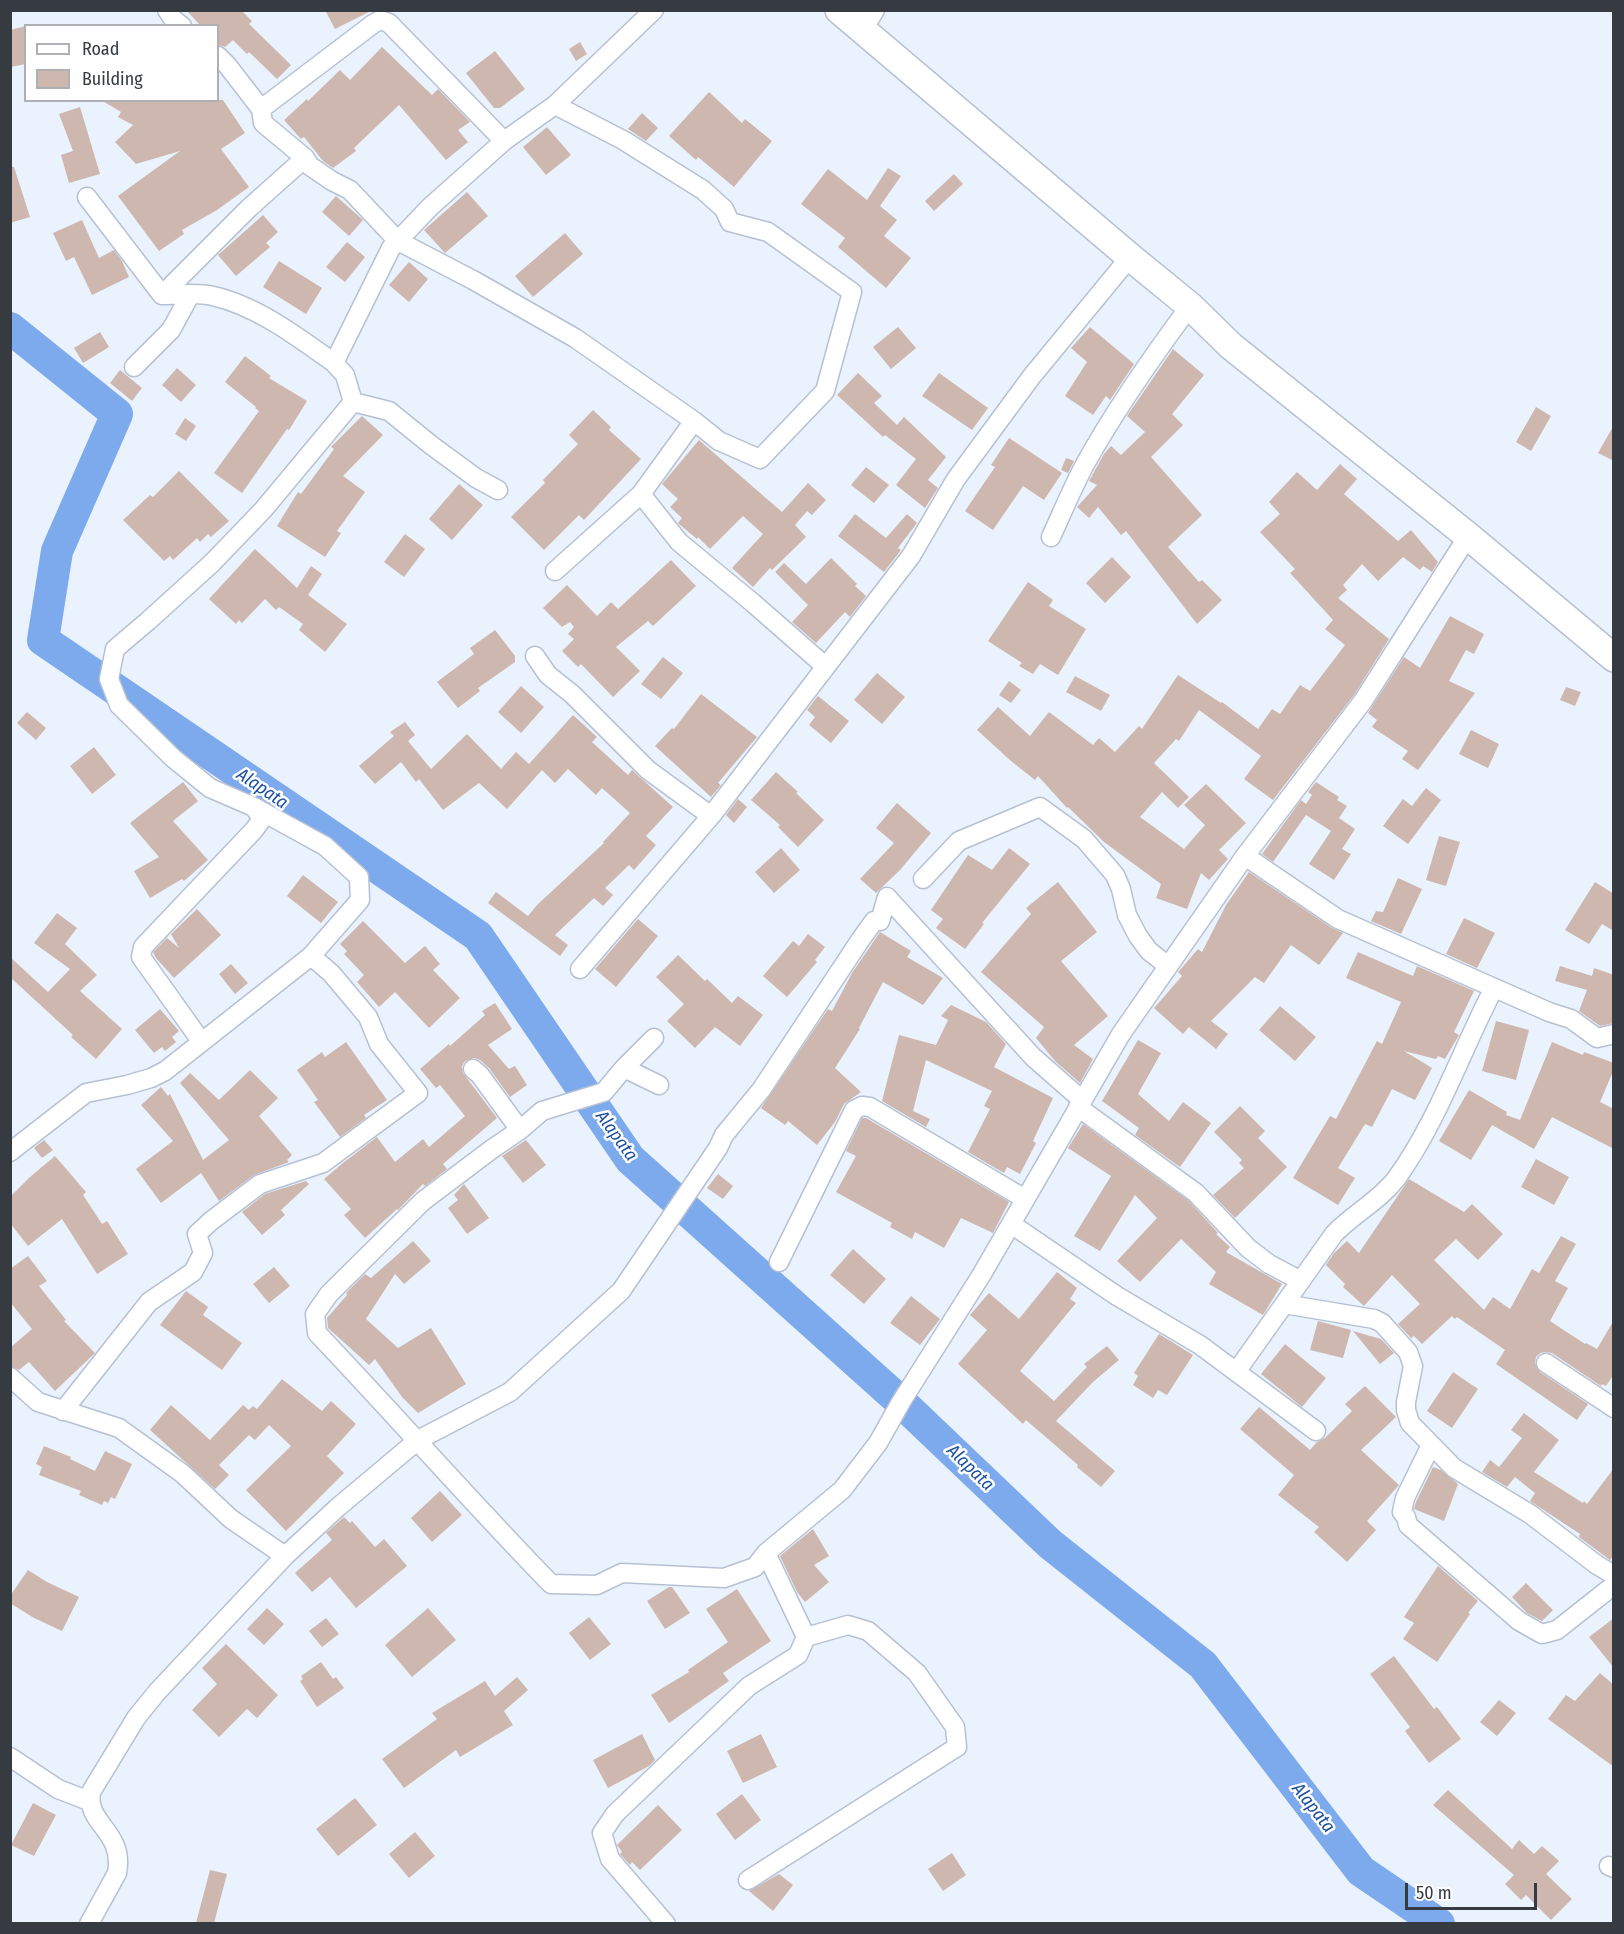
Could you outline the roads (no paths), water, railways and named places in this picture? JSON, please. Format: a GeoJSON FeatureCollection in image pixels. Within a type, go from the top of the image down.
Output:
{"type":"FeatureCollection","features":[{"type":"Feature","properties":{"kind":"main road"},"geometry":{"type":"LineString","coordinates":[[838,10],[869,20],[1130,257],[1190,306],[1231,346],[1468,536],[1614,658]]}},
{"type":"Feature","properties":{"kind":"street"},"geometry":{"type":"LineString","coordinates":[[167,10],[179,24]]}},
{"type":"Feature","properties":{"kind":"street"},"geometry":{"type":"LineString","coordinates":[[334,363],[391,248],[430,207],[504,141],[555,105],[654,10]]}},
{"type":"Feature","properties":{"kind":"street"},"geometry":{"type":"LineString","coordinates":[[261,109],[380,20],[389,23],[504,141]]}},
{"type":"Feature","properties":{"kind":"street"},"geometry":{"type":"LineString","coordinates":[[219,57],[261,109],[263,123],[305,158],[310,166],[350,190],[398,241],[473,280],[575,338],[719,441],[760,459],[825,391],[852,292],[768,232],[729,222],[724,209],[693,184],[622,140],[555,105]]}},
{"type":"Feature","properties":{"kind":"street"},"geometry":{"type":"LineString","coordinates":[[162,295],[249,208],[305,158]]}},
{"type":"Feature","properties":{"kind":"street"},"geometry":{"type":"LineString","coordinates":[[87,197],[162,295]]}},
{"type":"Feature","properties":{"kind":"street"},"geometry":{"type":"LineString","coordinates":[[580,969],[711,816],[911,556],[956,479],[1032,376],[1130,257]]}},
{"type":"Feature","properties":{"kind":"street"},"geometry":{"type":"LineString","coordinates":[[162,295],[212,296],[283,326],[334,363],[345,375],[353,402]]}},
{"type":"Feature","properties":{"kind":"street"},"geometry":{"type":"LineString","coordinates":[[135,367],[171,330],[190,295]]}},
{"type":"Feature","properties":{"kind":"street"},"geometry":{"type":"LineString","coordinates":[[1051,537],[1084,467],[1123,402],[1149,361],[1190,306]]}},
{"type":"Feature","properties":{"kind":"street"},"geometry":{"type":"LineString","coordinates":[[353,402],[389,411],[440,452],[476,478],[498,490]]}},
{"type":"Feature","properties":{"kind":"street"},"geometry":{"type":"LineString","coordinates":[[10,1152],[86,1093],[127,1085],[165,1071],[311,956],[360,900],[359,877],[325,846],[254,807],[210,788],[173,758],[119,705],[109,679],[115,649],[212,562],[263,510],[353,402]]}},
{"type":"Feature","properties":{"kind":"street"},"geometry":{"type":"LineString","coordinates":[[555,571],[641,494],[694,421]]}},
{"type":"Feature","properties":{"kind":"street"},"geometry":{"type":"LineString","coordinates":[[641,494],[679,542],[825,666]]}},
{"type":"Feature","properties":{"kind":"street"},"geometry":{"type":"LineString","coordinates":[[654,1038],[604,1092],[542,1112],[423,1201],[329,1294],[315,1314],[317,1333],[418,1440],[484,1516],[551,1584],[597,1585],[622,1573],[724,1578],[755,1568],[766,1553],[842,1490],[878,1443],[901,1402],[982,1274],[1121,1034],[1245,856],[1363,701],[1468,536]]}},
{"type":"Feature","properties":{"kind":"street"},"geometry":{"type":"LineString","coordinates":[[535,656],[548,675],[572,694],[648,770],[711,816]]}},
{"type":"Feature","properties":{"kind":"street"},"geometry":{"type":"LineString","coordinates":[[201,1041],[141,957],[143,947],[254,830],[262,819],[254,807]]}},
{"type":"Feature","properties":{"kind":"street"},"geometry":{"type":"LineString","coordinates":[[923,879],[959,841],[1040,807],[1084,838],[1115,875],[1127,915],[1138,936],[1149,951],[1168,966]]}},
{"type":"Feature","properties":{"kind":"street"},"geometry":{"type":"LineString","coordinates":[[1245,856],[1338,919],[1549,1012],[1570,1019],[1597,1038],[1614,1034]]}},
{"type":"Feature","properties":{"kind":"street"},"geometry":{"type":"LineString","coordinates":[[89,1923],[117,1873],[118,1866],[116,1846],[110,1834],[93,1813],[89,1801],[91,1792],[143,1710],[285,1556],[338,1508],[418,1440],[510,1392],[621,1291],[724,1136],[762,1090],[861,939],[874,921],[880,921],[887,897],[1033,1057],[1080,1103],[1196,1193],[1248,1248],[1269,1264],[1301,1281]]}},
{"type":"Feature","properties":{"kind":"street"},"geometry":{"type":"LineString","coordinates":[[63,1411],[149,1302],[193,1272],[203,1253],[197,1234],[211,1221],[260,1184],[323,1163],[418,1094],[380,1044],[368,1017],[332,974],[311,956]]}},
{"type":"Feature","properties":{"kind":"street"},"geometry":{"type":"LineString","coordinates":[[1236,1372],[1334,1234],[1394,1181],[1417,1148],[1494,988]]}},
{"type":"Feature","properties":{"kind":"street"},"geometry":{"type":"LineString","coordinates":[[624,1068],[659,1085]]}},
{"type":"Feature","properties":{"kind":"street"},"geometry":{"type":"LineString","coordinates":[[473,1070],[480,1075],[520,1130]]}},
{"type":"Feature","properties":{"kind":"street"},"geometry":{"type":"LineString","coordinates":[[778,1262],[854,1110],[862,1106],[870,1107],[1025,1199]]}},
{"type":"Feature","properties":{"kind":"street"},"geometry":{"type":"LineString","coordinates":[[1011,1224],[1116,1296],[1200,1346],[1316,1431]]}},
{"type":"Feature","properties":{"kind":"street"},"geometry":{"type":"LineString","coordinates":[[1284,1304],[1374,1319],[1382,1323],[1408,1352],[1413,1366],[1406,1410],[1410,1423],[1454,1468],[1530,1514],[1614,1575]]}},
{"type":"Feature","properties":{"kind":"street"},"geometry":{"type":"LineString","coordinates":[[1546,1363],[1614,1408]]}},
{"type":"Feature","properties":{"kind":"street"},"geometry":{"type":"LineString","coordinates":[[10,1377],[38,1402],[119,1428],[183,1474],[231,1519],[285,1556]]}},
{"type":"Feature","properties":{"kind":"street"},"geometry":{"type":"LineString","coordinates":[[1431,1445],[1404,1498],[1402,1512],[1407,1517],[1408,1525],[1519,1621],[1542,1634],[1549,1634],[1614,1585]]}},
{"type":"Feature","properties":{"kind":"street"},"geometry":{"type":"LineString","coordinates":[[666,1923],[610,1859],[602,1833],[615,1814],[749,1686],[798,1655],[806,1637],[766,1553]]}},
{"type":"Feature","properties":{"kind":"street"},"geometry":{"type":"LineString","coordinates":[[748,1880],[957,1747],[955,1727],[917,1672],[868,1631],[848,1625],[806,1637]]}},
{"type":"Feature","properties":{"kind":"street"},"geometry":{"type":"LineString","coordinates":[[10,1757],[58,1789],[89,1801]]}},
{"type":"Feature","properties":{"kind":"waterway","name":"Alapata"},"geometry":{"type":"LineString","coordinates":[[10,328],[117,414],[57,551],[43,640],[478,936],[630,1159],[901,1402],[1050,1544],[1203,1665],[1361,1871],[1439,1924]]}}]}
